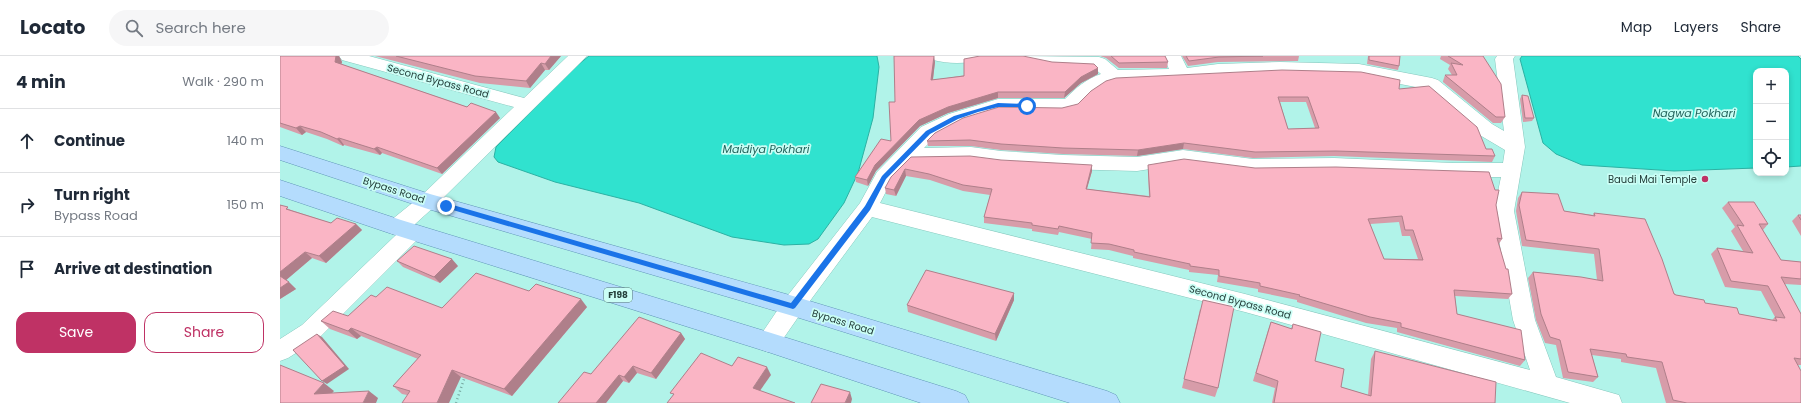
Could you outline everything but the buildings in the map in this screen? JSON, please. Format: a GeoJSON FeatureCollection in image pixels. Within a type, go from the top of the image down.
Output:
{"type":"FeatureCollection","features":[{"type":"Feature","properties":{"kind":"main road","name":"Bypass Road"},"geometry":{"type":"LineString","coordinates":[[280,153],[428,200],[793,306],[1092,401]]}},
{"type":"Feature","properties":{"kind":"main road","name":"F198"},"geometry":{"type":"LineString","coordinates":[[280,188],[404,229],[768,342],[956,403]]}},
{"type":"Feature","properties":{"kind":"street","name":"Second Bypass Road"},"geometry":{"type":"LineString","coordinates":[[348,56],[528,105]]}},
{"type":"Feature","properties":{"kind":"street"},"geometry":{"type":"LineString","coordinates":[[280,351],[310,332],[404,229],[428,200],[578,56]]}},
{"type":"Feature","properties":{"kind":"street"},"geometry":{"type":"LineString","coordinates":[[939,56],[962,58],[975,56]]}},
{"type":"Feature","properties":{"kind":"street"},"geometry":{"type":"LineString","coordinates":[[1029,56],[1052,60],[1099,63],[1114,76]]}},
{"type":"Feature","properties":{"kind":"street"},"geometry":{"type":"LineString","coordinates":[[1172,56],[1181,74]]}},
{"type":"Feature","properties":{"kind":"street"},"geometry":{"type":"LineString","coordinates":[[1506,56],[1504,59],[1505,76],[1515,147],[1504,211],[1524,320],[1547,386]]}},
{"type":"Feature","properties":{"kind":"street"},"geometry":{"type":"LineString","coordinates":[[768,342],[793,306],[867,208],[884,177],[905,155],[928,132],[956,118],[998,105],[1062,106],[1071,104],[1084,91],[1099,81],[1114,76],[1181,74],[1218,70],[1357,63],[1432,84],[1485,129],[1515,147]]}},
{"type":"Feature","properties":{"kind":"street"},"geometry":{"type":"LineString","coordinates":[[905,155],[971,154],[1063,162],[1137,164],[1183,156],[1253,166],[1334,165],[1453,170],[1512,170]]}},
{"type":"Feature","properties":{"kind":"street","name":"Second Bypass Road"},"geometry":{"type":"LineString","coordinates":[[867,208],[1245,303],[1610,403]]}},
{"type":"Feature","properties":{"kind":"path"},"geometry":{"type":"LineString","coordinates":[[456,403],[466,373]]}},
{"type":"Feature","properties":{"kind":"water","name":"Maidiya Pokhari"},"geometry":{"type":"Polygon","coordinates":[[[589,56],[877,56],[879,67],[873,118],[858,173],[844,203],[818,239],[809,244],[784,245],[732,237],[639,203],[555,182],[498,162],[494,157],[496,147],[574,68],[589,56]]]}},
{"type":"Feature","properties":{"kind":"water","name":"Nagwa Pokhari"},"geometry":{"type":"Polygon","coordinates":[[[1522,56],[1798,56],[1801,59],[1801,166],[1789,167],[1789,68],[1753,68],[1753,168],[1674,171],[1582,165],[1556,154],[1543,143],[1520,59],[1522,56]]]}},
{"type":"Feature","properties":{"kind":"place","name":"Baudi Mai Temple"},"geometry":{"type":"Point","coordinates":[1705,179]}},
{"type":"Feature","properties":{"kind":"route"},"geometry":{"type":"LineString","coordinates":[[446,206],[793,306],[867,208],[884,177],[928,132],[956,118],[998,105],[1027,106]]}}]}
